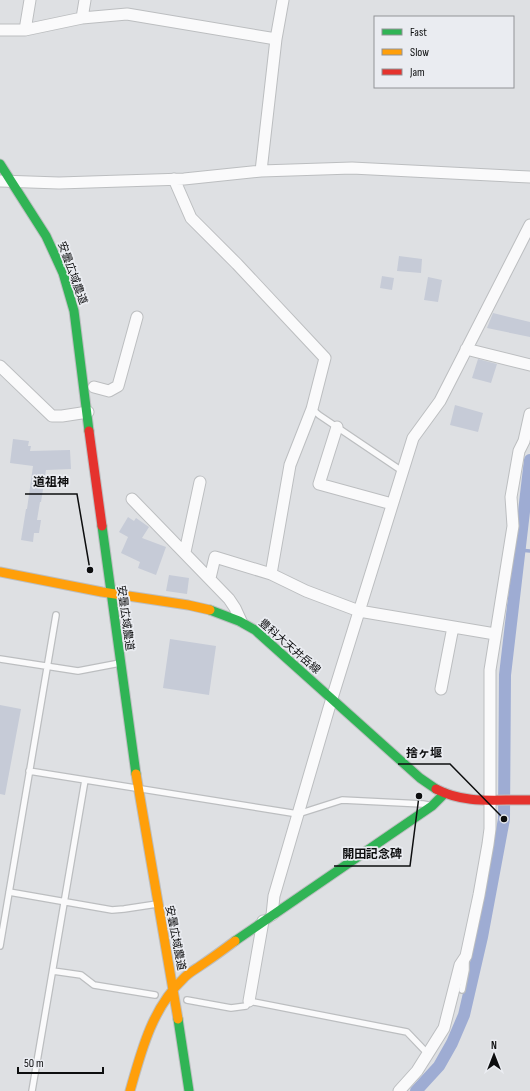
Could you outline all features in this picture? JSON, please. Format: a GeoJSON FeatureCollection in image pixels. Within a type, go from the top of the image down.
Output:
{"type":"FeatureCollection","features":[{"type":"Feature","properties":{"kind":"street"},"geometry":{"type":"LineString","coordinates":[[25,30],[30,0]]}},
{"type":"Feature","properties":{"kind":"street"},"geometry":{"type":"LineString","coordinates":[[82,18],[85,0]]}},
{"type":"Feature","properties":{"kind":"street"},"geometry":{"type":"LineString","coordinates":[[261,171],[276,39],[283,0]]}},
{"type":"Feature","properties":{"kind":"street"},"geometry":{"type":"LineString","coordinates":[[0,30],[25,30],[82,18],[127,14],[276,39]]}},
{"type":"Feature","properties":{"kind":"street","name":"安曇広域農道"},"geometry":{"type":"LineString","coordinates":[[0,164],[46,236],[62,273],[74,311],[110,593],[138,788],[173,988],[189,1091]]}},
{"type":"Feature","properties":{"kind":"street"},"geometry":{"type":"LineString","coordinates":[[0,181],[59,183],[174,179],[261,171],[352,168],[530,177]]}},
{"type":"Feature","properties":{"kind":"street"},"geometry":{"type":"LineString","coordinates":[[174,179],[191,218],[237,264],[325,358],[312,409],[290,465],[271,574]]}},
{"type":"Feature","properties":{"kind":"street"},"geometry":{"type":"LineString","coordinates":[[249,1001],[267,918],[358,611],[413,438],[440,400],[530,225]]}},
{"type":"Feature","properties":{"kind":"street"},"geometry":{"type":"LineString","coordinates":[[94,387],[109,391],[118,386],[137,317]]}},
{"type":"Feature","properties":{"kind":"street"},"geometry":{"type":"LineString","coordinates":[[466,349],[530,365]]}},
{"type":"Feature","properties":{"kind":"street"},"geometry":{"type":"LineString","coordinates":[[0,366],[52,416],[88,412]]}},
{"type":"Feature","properties":{"kind":"street"},"geometry":{"type":"LineString","coordinates":[[399,1091],[417,1071],[444,1028],[460,965],[466,956],[479,895],[488,844],[493,800],[490,670],[512,526],[511,497],[519,451],[524,441],[530,414]]}},
{"type":"Feature","properties":{"kind":"street"},"geometry":{"type":"LineString","coordinates":[[337,427],[319,484],[392,504]]}},
{"type":"Feature","properties":{"kind":"street"},"geometry":{"type":"LineString","coordinates":[[185,552],[200,482]]}},
{"type":"Feature","properties":{"kind":"street"},"geometry":{"type":"LineString","coordinates":[[132,499],[230,599],[241,621]]}},
{"type":"Feature","properties":{"kind":"street"},"geometry":{"type":"LineString","coordinates":[[210,578],[215,557],[271,574],[306,591],[358,611],[495,634]]}},
{"type":"Feature","properties":{"kind":"street","name":"豊科大天井岳線"},"geometry":{"type":"LineString","coordinates":[[0,572],[110,593],[180,604],[219,613],[241,621],[255,630],[430,786],[459,798],[530,800]]}},
{"type":"Feature","properties":{"kind":"street"},"geometry":{"type":"LineString","coordinates":[[441,689],[453,627]]}},
{"type":"Feature","properties":{"kind":"street"},"geometry":{"type":"LineString","coordinates":[[130,1091],[155,1016],[173,988],[190,972],[432,806],[445,793]]}},
{"type":"Feature","properties":{"kind":"lane"},"geometry":{"type":"LineString","coordinates":[[312,409],[402,471]]}},
{"type":"Feature","properties":{"kind":"lane"},"geometry":{"type":"LineString","coordinates":[[0,946],[56,614]]}},
{"type":"Feature","properties":{"kind":"lane"},"geometry":{"type":"LineString","coordinates":[[0,659],[78,671],[120,663]]}},
{"type":"Feature","properties":{"kind":"lane"},"geometry":{"type":"LineString","coordinates":[[29,771],[298,814],[342,800],[423,804],[432,806]]}},
{"type":"Feature","properties":{"kind":"lane"},"geometry":{"type":"LineString","coordinates":[[32,1091],[84,780]]}},
{"type":"Feature","properties":{"kind":"lane"},"geometry":{"type":"LineString","coordinates":[[9,892],[112,910],[158,904]]}},
{"type":"Feature","properties":{"kind":"lane"},"geometry":{"type":"LineString","coordinates":[[462,990],[466,970],[466,956]]}},
{"type":"Feature","properties":{"kind":"lane"},"geometry":{"type":"LineString","coordinates":[[53,971],[82,975],[94,985],[155,995]]}},
{"type":"Feature","properties":{"kind":"lane"},"geometry":{"type":"LineString","coordinates":[[187,1000],[232,1008],[246,1006],[249,1001],[407,1032],[428,1054]]}},
{"type":"Feature","properties":{"kind":"building"},"geometry":{"type":"Polygon","coordinates":[[[399,256],[422,259],[421,273],[397,271],[399,256]]]}},
{"type":"Feature","properties":{"kind":"building"},"geometry":{"type":"Polygon","coordinates":[[[382,276],[394,278],[392,290],[380,288],[382,276]]]}},
{"type":"Feature","properties":{"kind":"building"},"geometry":{"type":"Polygon","coordinates":[[[428,277],[442,280],[438,302],[424,300],[428,277]]]}},
{"type":"Feature","properties":{"kind":"building"},"geometry":{"type":"Polygon","coordinates":[[[493,313],[530,322],[530,337],[487,328],[493,313]]]}},
{"type":"Feature","properties":{"kind":"building"},"geometry":{"type":"Polygon","coordinates":[[[478,359],[497,364],[491,383],[472,378],[478,359]]]}},
{"type":"Feature","properties":{"kind":"building"},"geometry":{"type":"Polygon","coordinates":[[[455,405],[483,413],[478,432],[450,425],[455,405]]]}},
{"type":"Feature","properties":{"kind":"building"},"geometry":{"type":"Polygon","coordinates":[[[13,439],[29,441],[28,446],[31,446],[30,451],[70,450],[71,469],[46,470],[37,520],[41,520],[39,533],[34,533],[33,542],[21,540],[33,466],[10,463],[13,439]]]}},
{"type":"Feature","properties":{"kind":"building"},"geometry":{"type":"Polygon","coordinates":[[[128,517],[134,521],[136,518],[149,527],[142,538],[166,547],[156,575],[138,568],[140,562],[121,553],[128,537],[119,532],[128,517]]]}},
{"type":"Feature","properties":{"kind":"building"},"geometry":{"type":"Polygon","coordinates":[[[169,575],[189,578],[187,594],[166,591],[169,575]]]}},
{"type":"Feature","properties":{"kind":"building"},"geometry":{"type":"Polygon","coordinates":[[[170,639],[216,646],[209,695],[163,688],[170,639]]]}},
{"type":"Feature","properties":{"kind":"building"},"geometry":{"type":"Polygon","coordinates":[[[0,705],[21,709],[5,795],[0,794],[0,705]]]}},
{"type":"Feature","properties":{"kind":"waterway"},"geometry":{"type":"LineString","coordinates":[[416,1091],[439,1066],[452,1043],[464,1015],[482,937],[504,819],[505,675],[530,460]]}},
{"type":"Feature","properties":{"kind":"waterway"},"geometry":{"type":"LineString","coordinates":[[519,550],[530,551]]}},
{"type":"Feature","properties":{"kind":"traffic: fast"},"geometry":{"type":"LineString","coordinates":[[0,164],[46,236],[63,273],[74,311],[89,431]]}},
{"type":"Feature","properties":{"kind":"traffic: fast"},"geometry":{"type":"LineString","coordinates":[[102,526],[136,774]]}},
{"type":"Feature","properties":{"kind":"traffic: fast"},"geometry":{"type":"LineString","coordinates":[[210,610],[239,621],[255,630],[420,778],[436,789]]}},
{"type":"Feature","properties":{"kind":"traffic: fast"},"geometry":{"type":"LineString","coordinates":[[235,941],[432,806],[445,793]]}},
{"type":"Feature","properties":{"kind":"traffic: fast"},"geometry":{"type":"LineString","coordinates":[[178,1019],[189,1091]]}},
{"type":"Feature","properties":{"kind":"traffic: slow"},"geometry":{"type":"LineString","coordinates":[[0,572],[102,592],[188,605],[210,610]]}},
{"type":"Feature","properties":{"kind":"traffic: slow"},"geometry":{"type":"LineString","coordinates":[[136,774],[178,1019]]}},
{"type":"Feature","properties":{"kind":"traffic: slow"},"geometry":{"type":"LineString","coordinates":[[130,1091],[143,1046],[163,1003],[186,975],[235,941]]}},
{"type":"Feature","properties":{"kind":"traffic: jam"},"geometry":{"type":"LineString","coordinates":[[89,431],[102,526]]}},
{"type":"Feature","properties":{"kind":"traffic: jam"},"geometry":{"type":"LineString","coordinates":[[436,789],[448,794],[471,799],[530,800]]}},
{"type":"Feature","properties":{"kind":"place","name":"道祖神"},"geometry":{"type":"Point","coordinates":[90,570]}},
{"type":"Feature","properties":{"kind":"place","name":"開田記念碑"},"geometry":{"type":"Point","coordinates":[419,796]}},
{"type":"Feature","properties":{"kind":"place","name":"捨ヶ堰"},"geometry":{"type":"Point","coordinates":[504,819]}}]}
